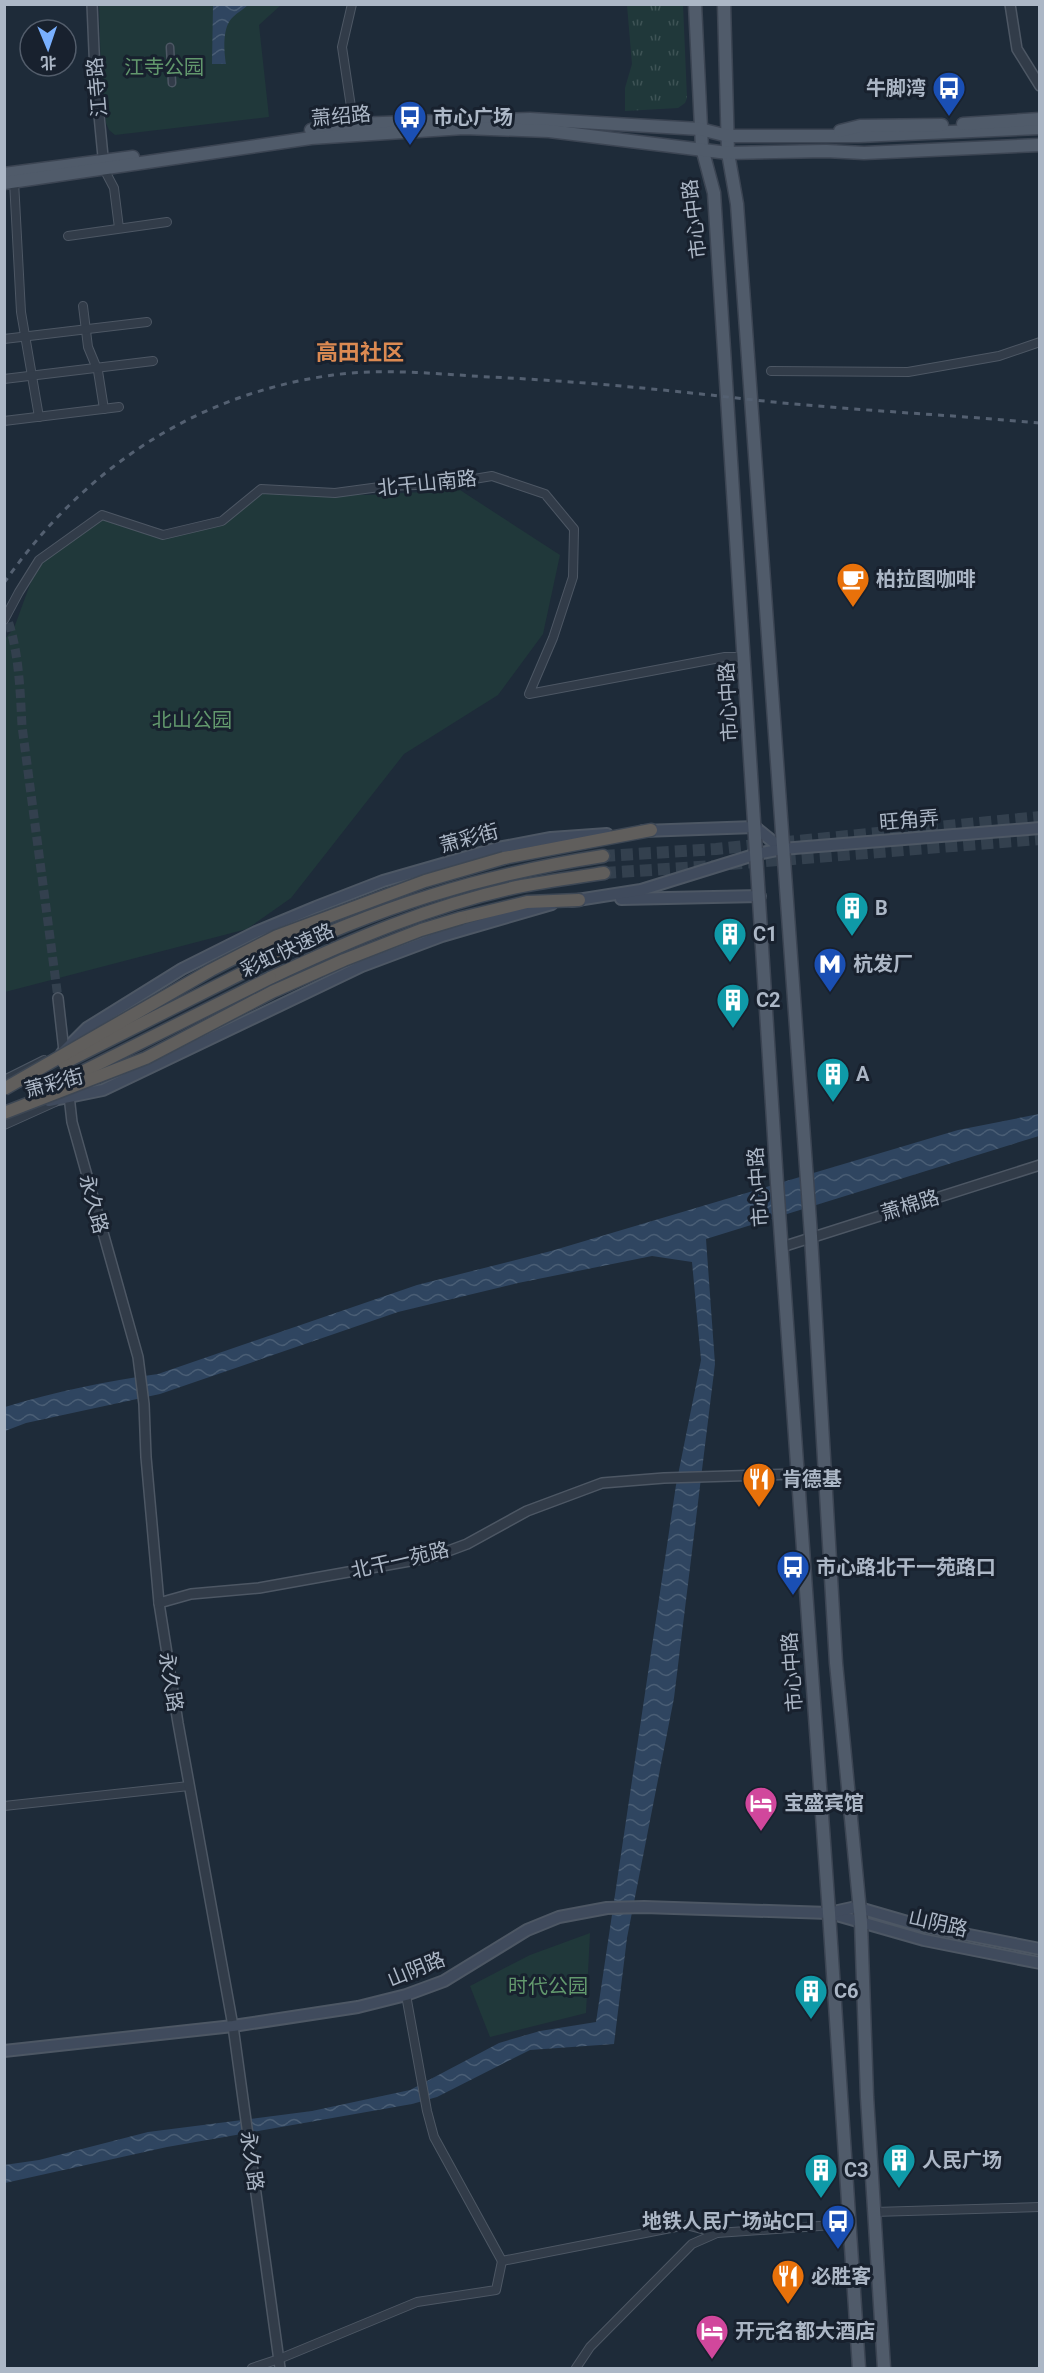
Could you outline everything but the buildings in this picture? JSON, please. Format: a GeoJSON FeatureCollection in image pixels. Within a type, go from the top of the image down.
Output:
{"type":"FeatureCollection","features":[{"type":"Feature","properties":{"kind":"highway"},"geometry":{"type":"LineString","coordinates":[[4,1090],[211,970],[277,936],[425,881],[504,858],[651,830]]}},
{"type":"Feature","properties":{"kind":"highway","name":"彩虹快速路"},"geometry":{"type":"LineString","coordinates":[[4,1090],[139,1026],[264,962],[352,923],[443,890],[527,868],[603,856]]}},
{"type":"Feature","properties":{"kind":"highway","name":"彩虹快速路"},"geometry":{"type":"LineString","coordinates":[[4,1114],[270,978],[367,935],[448,905],[522,886],[604,873]]}},
{"type":"Feature","properties":{"kind":"highway"},"geometry":{"type":"LineString","coordinates":[[4,1114],[146,1058],[272,992],[344,960],[421,930],[527,902],[579,900]]}},
{"type":"Feature","properties":{"kind":"main road","name":"市心中路"},"geometry":{"type":"LineString","coordinates":[[695,4],[700,129],[702,148],[714,193],[777,1183],[859,2368]]}},
{"type":"Feature","properties":{"kind":"main road"},"geometry":{"type":"LineString","coordinates":[[724,4],[728,153],[737,204],[810,1217],[837,1663],[861,1922],[867,2097],[884,2368]]}},
{"type":"Feature","properties":{"kind":"main road"},"geometry":{"type":"LineString","coordinates":[[354,129],[530,119],[700,129],[728,136],[822,135],[861,140],[1040,135]]}},
{"type":"Feature","properties":{"kind":"main road"},"geometry":{"type":"LineString","coordinates":[[822,135],[860,126],[1040,119]]}},
{"type":"Feature","properties":{"kind":"main road","name":"萧绍路"},"geometry":{"type":"LineString","coordinates":[[8,179],[311,138],[354,129],[464,128],[549,131],[728,153],[825,151]]}},
{"type":"Feature","properties":{"kind":"main road"},"geometry":{"type":"LineString","coordinates":[[825,151],[861,140],[1040,128]]}},
{"type":"Feature","properties":{"kind":"main road"},"geometry":{"type":"LineString","coordinates":[[825,151],[864,153],[1040,145]]}},
{"type":"Feature","properties":{"kind":"main road"},"geometry":{"type":"LineString","coordinates":[[755,827],[782,849]]}},
{"type":"Feature","properties":{"kind":"main road","name":"萧彩街"},"geometry":{"type":"LineString","coordinates":[[4,1090],[53,1063],[87,1028],[182,969],[256,932],[383,881],[498,848],[551,838],[651,830],[755,827]]}},
{"type":"Feature","properties":{"kind":"main road","name":"旺角弄"},"geometry":{"type":"LineString","coordinates":[[782,849],[1040,828]]}},
{"type":"Feature","properties":{"kind":"main road","name":"萧彩街"},"geometry":{"type":"LineString","coordinates":[[4,1114],[69,1095],[103,1090],[363,966],[463,930],[547,905],[641,890],[757,854],[782,849]]}},
{"type":"Feature","properties":{"kind":"main road","name":"萧彩街"},"geometry":{"type":"LineString","coordinates":[[579,900],[760,896]]}},
{"type":"Feature","properties":{"kind":"main road","name":"山阴路"},"geometry":{"type":"LineString","coordinates":[[4,2051],[233,2026],[358,2007],[406,1995],[444,1981],[527,1930],[559,1917],[607,1908],[644,1907],[829,1913],[924,1940],[1040,1963]]}},
{"type":"Feature","properties":{"kind":"main road","name":"山阴路"},"geometry":{"type":"LineString","coordinates":[[829,1913],[856,1907],[918,1925],[1040,1949]]}},
{"type":"Feature","properties":{"kind":"street","name":"江寺路"},"geometry":{"type":"LineString","coordinates":[[92,4],[95,74],[104,165]]}},
{"type":"Feature","properties":{"kind":"street"},"geometry":{"type":"LineString","coordinates":[[352,4],[342,47],[354,129]]}},
{"type":"Feature","properties":{"kind":"street"},"geometry":{"type":"LineString","coordinates":[[1010,5],[1017,49],[1040,86]]}},
{"type":"Feature","properties":{"kind":"street"},"geometry":{"type":"LineString","coordinates":[[170,47],[172,83]]}},
{"type":"Feature","properties":{"kind":"street"},"geometry":{"type":"LineString","coordinates":[[104,165],[114,188],[119,228]]}},
{"type":"Feature","properties":{"kind":"street"},"geometry":{"type":"LineString","coordinates":[[8,179],[21,312],[39,417]]}},
{"type":"Feature","properties":{"kind":"street"},"geometry":{"type":"LineString","coordinates":[[68,236],[167,222]]}},
{"type":"Feature","properties":{"kind":"street"},"geometry":{"type":"LineString","coordinates":[[83,306],[88,346],[97,367],[104,409]]}},
{"type":"Feature","properties":{"kind":"street"},"geometry":{"type":"LineString","coordinates":[[4,339],[147,322]]}},
{"type":"Feature","properties":{"kind":"street"},"geometry":{"type":"LineString","coordinates":[[771,371],[908,372],[999,356],[1040,342]]}},
{"type":"Feature","properties":{"kind":"street"},"geometry":{"type":"LineString","coordinates":[[4,379],[153,361]]}},
{"type":"Feature","properties":{"kind":"street"},"geometry":{"type":"LineString","coordinates":[[4,421],[120,407]]}},
{"type":"Feature","properties":{"kind":"street","name":"北干山南路"},"geometry":{"type":"LineString","coordinates":[[4,620],[39,560],[102,515],[162,535],[222,521],[261,489],[335,493],[387,486],[444,484],[492,476],[545,494],[574,529],[573,577],[554,638],[529,694],[725,657],[745,657]]}},
{"type":"Feature","properties":{"kind":"street","name":"永久路"},"geometry":{"type":"LineString","coordinates":[[58,998],[72,1122],[138,1357],[144,1404],[146,1457],[159,1603],[189,1786],[233,2026],[280,2364]]}},
{"type":"Feature","properties":{"kind":"street"},"geometry":{"type":"LineString","coordinates":[[4,1080],[64,1051]]}},
{"type":"Feature","properties":{"kind":"street"},"geometry":{"type":"LineString","coordinates":[[4,1125],[69,1095]]}},
{"type":"Feature","properties":{"kind":"street","name":"萧棉路"},"geometry":{"type":"LineString","coordinates":[[782,1247],[1040,1165]]}},
{"type":"Feature","properties":{"kind":"street","name":"北干一苑路"},"geometry":{"type":"LineString","coordinates":[[159,1603],[191,1594],[259,1588],[432,1557],[466,1544],[527,1511],[602,1483],[664,1478],[797,1474]]}},
{"type":"Feature","properties":{"kind":"street"},"geometry":{"type":"LineString","coordinates":[[4,1806],[189,1786]]}},
{"type":"Feature","properties":{"kind":"street"},"geometry":{"type":"LineString","coordinates":[[252,2368],[280,2364],[417,2302],[496,2290],[502,2261],[434,2138],[419,2072],[406,1995]]}},
{"type":"Feature","properties":{"kind":"street"},"geometry":{"type":"LineString","coordinates":[[874,2212],[1040,2207]]}},
{"type":"Feature","properties":{"kind":"street"},"geometry":{"type":"LineString","coordinates":[[502,2261],[686,2225],[717,2233],[848,2224]]}},
{"type":"Feature","properties":{"kind":"street"},"geometry":{"type":"LineString","coordinates":[[576,2368],[590,2347],[692,2244],[717,2233]]}},
{"type":"Feature","properties":{"kind":"green space","name":"江寺公园"},"geometry":{"type":"Polygon","coordinates":[[[99,5],[281,5],[259,25],[269,117],[115,135],[106,123],[101,73],[99,5]]]}},
{"type":"Feature","properties":{"kind":"green space"},"geometry":{"type":"Polygon","coordinates":[[[627,5],[683,5],[687,98],[685,103],[678,108],[625,111],[625,88],[632,64],[627,5]]]}},
{"type":"Feature","properties":{"kind":"green space","name":"北山公园"},"geometry":{"type":"Polygon","coordinates":[[[261,489],[367,495],[460,490],[560,555],[543,634],[498,695],[404,754],[291,898],[247,929],[5,992],[5,639],[14,628],[39,560],[102,515],[163,535],[222,521],[261,489]]]}},
{"type":"Feature","properties":{"kind":"green space","name":"时代公园"},"geometry":{"type":"Polygon","coordinates":[[[590,1933],[586,2013],[490,2037],[470,1986],[530,1955],[590,1933]]]}},
{"type":"Feature","properties":{"kind":"water"},"geometry":{"type":"Polygon","coordinates":[[[213,5],[248,5],[229,21],[224,46],[226,64],[212,64],[213,5]]]}},
{"type":"Feature","properties":{"kind":"water"},"geometry":{"type":"Polygon","coordinates":[[[1039,1114],[1039,1136],[706,1239],[715,1364],[674,1698],[627,1938],[614,2044],[530,2050],[437,2097],[412,2104],[167,2147],[5,2183],[4,2165],[39,2160],[148,2132],[312,2111],[410,2090],[499,2043],[540,2031],[596,2022],[676,1485],[701,1360],[692,1262],[652,1256],[518,1283],[398,1312],[160,1394],[26,1423],[5,1431],[5,1407],[42,1396],[158,1374],[417,1285],[551,1251],[958,1130],[1039,1114]]]}},
{"type":"Feature","properties":{"kind":"tunnel"},"geometry":{"type":"LineString","coordinates":[[4,610],[13,638],[18,667],[22,726],[58,998]]}},
{"type":"Feature","properties":{"kind":"tunnel"},"geometry":{"type":"LineString","coordinates":[[603,856],[716,849],[1040,817]]}},
{"type":"Feature","properties":{"kind":"tunnel"},"geometry":{"type":"LineString","coordinates":[[730,864],[1040,839]]}},
{"type":"Feature","properties":{"kind":"tunnel"},"geometry":{"type":"LineString","coordinates":[[604,873],[713,866]]}},
{"type":"Feature","properties":{"kind":"railway"},"geometry":{"type":"LineString","coordinates":[[4,583],[35,542],[69,505],[106,472],[146,443],[189,419],[234,399],[282,385],[333,375],[411,372],[553,381],[782,403],[1040,423]]}},
{"type":"Feature","properties":{"kind":"place","name":"牛脚湾"},"geometry":{"type":"Point","coordinates":[949,117]}},
{"type":"Feature","properties":{"kind":"place","name":"市心广场"},"geometry":{"type":"Point","coordinates":[410,146]}},
{"type":"Feature","properties":{"kind":"place","name":"柏拉图咖啡"},"geometry":{"type":"Point","coordinates":[853,608]}},
{"type":"Feature","properties":{"kind":"place","name":"B"},"geometry":{"type":"Point","coordinates":[852,937]}},
{"type":"Feature","properties":{"kind":"place","name":"C1"},"geometry":{"type":"Point","coordinates":[730,963]}},
{"type":"Feature","properties":{"kind":"place","name":"杭发厂"},"geometry":{"type":"Point","coordinates":[830,993]}},
{"type":"Feature","properties":{"kind":"place","name":"C2"},"geometry":{"type":"Point","coordinates":[733,1029]}},
{"type":"Feature","properties":{"kind":"place","name":"A"},"geometry":{"type":"Point","coordinates":[833,1103]}},
{"type":"Feature","properties":{"kind":"place","name":"肯德基"},"geometry":{"type":"Point","coordinates":[759,1508]}},
{"type":"Feature","properties":{"kind":"place","name":"市心路北干一苑路口"},"geometry":{"type":"Point","coordinates":[793,1596]}},
{"type":"Feature","properties":{"kind":"place","name":"宝盛宾馆"},"geometry":{"type":"Point","coordinates":[761,1832]}},
{"type":"Feature","properties":{"kind":"place","name":"C6"},"geometry":{"type":"Point","coordinates":[811,2020]}},
{"type":"Feature","properties":{"kind":"place","name":"人民广场"},"geometry":{"type":"Point","coordinates":[899,2189]}},
{"type":"Feature","properties":{"kind":"place","name":"C3"},"geometry":{"type":"Point","coordinates":[821,2199]}},
{"type":"Feature","properties":{"kind":"place","name":"地铁人民广场站C口"},"geometry":{"type":"Point","coordinates":[838,2250]}},
{"type":"Feature","properties":{"kind":"place","name":"必胜客"},"geometry":{"type":"Point","coordinates":[788,2305]}},
{"type":"Feature","properties":{"kind":"place","name":"开元名都大酒店"},"geometry":{"type":"Point","coordinates":[712,2360]}},
{"type":"Feature","properties":{"kind":"district","name":"高田社区"},"geometry":{"type":"Point","coordinates":[360,352]}}]}
